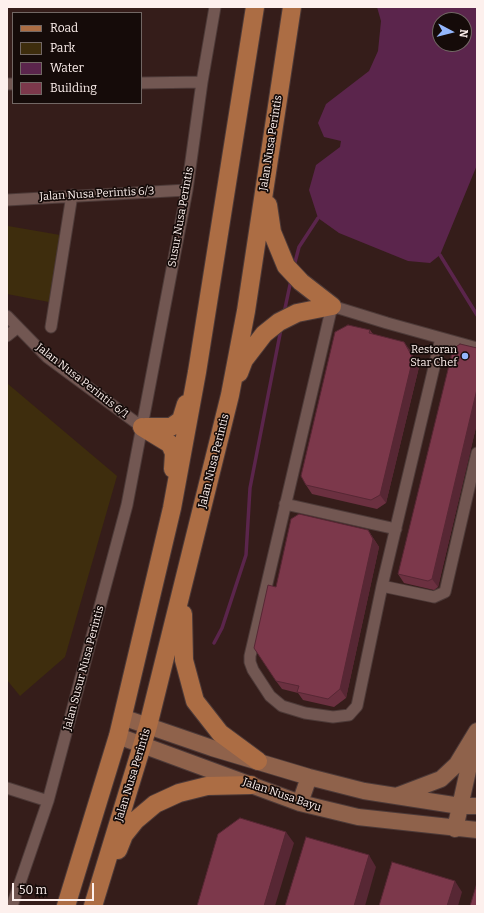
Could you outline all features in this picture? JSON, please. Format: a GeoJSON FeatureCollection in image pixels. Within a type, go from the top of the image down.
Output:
{"type":"FeatureCollection","features":[{"type":"Feature","properties":{"kind":"main road"},"geometry":{"type":"LineString","coordinates":[[66,906],[118,736],[172,508],[197,372],[255,7]]}},
{"type":"Feature","properties":{"kind":"main road","name":"Jalan Nusa Perintis"},"geometry":{"type":"LineString","coordinates":[[93,906],[148,726],[230,395],[246,311],[292,7]]}},
{"type":"Feature","properties":{"kind":"main road"},"geometry":{"type":"LineString","coordinates":[[265,186],[272,232],[286,266],[301,282],[332,306]]}},
{"type":"Feature","properties":{"kind":"main road"},"geometry":{"type":"LineString","coordinates":[[230,395],[244,360],[264,334],[279,322],[297,313],[332,306]]}},
{"type":"Feature","properties":{"kind":"main road"},"geometry":{"type":"LineString","coordinates":[[142,427],[171,427],[181,420],[197,372]]}},
{"type":"Feature","properties":{"kind":"main road"},"geometry":{"type":"LineString","coordinates":[[142,427],[170,444],[174,453],[172,508]]}},
{"type":"Feature","properties":{"kind":"main road"},"geometry":{"type":"LineString","coordinates":[[193,546],[182,619],[184,660],[195,702],[220,733],[258,761]]}},
{"type":"Feature","properties":{"kind":"main road"},"geometry":{"type":"LineString","coordinates":[[122,717],[309,777],[364,791],[472,805]]}},
{"type":"Feature","properties":{"kind":"main road"},"geometry":{"type":"LineString","coordinates":[[396,796],[441,780],[457,764],[477,732]]}},
{"type":"Feature","properties":{"kind":"main road"},"geometry":{"type":"LineString","coordinates":[[468,830],[472,805],[477,732]]}},
{"type":"Feature","properties":{"kind":"main road","name":"Jalan Nusa Bayu"},"geometry":{"type":"LineString","coordinates":[[118,736],[300,803],[358,817],[468,830]]}},
{"type":"Feature","properties":{"kind":"main road"},"geometry":{"type":"LineString","coordinates":[[300,803],[309,777]]}},
{"type":"Feature","properties":{"kind":"main road"},"geometry":{"type":"LineString","coordinates":[[93,906],[124,835],[136,820],[155,804],[179,793],[207,786],[251,785]]}},
{"type":"Feature","properties":{"kind":"main road"},"geometry":{"type":"LineString","coordinates":[[358,817],[364,791]]}},
{"type":"Feature","properties":{"kind":"street","name":"Susur Nusa Perintis"},"geometry":{"type":"LineString","coordinates":[[142,427],[187,190],[202,82],[215,7]]}},
{"type":"Feature","properties":{"kind":"street"},"geometry":{"type":"LineString","coordinates":[[142,83],[202,82]]}},
{"type":"Feature","properties":{"kind":"street","name":"Jalan Nusa Perintis 6/3"},"geometry":{"type":"LineString","coordinates":[[7,200],[72,195],[187,190]]}},
{"type":"Feature","properties":{"kind":"street"},"geometry":{"type":"LineString","coordinates":[[51,327],[72,195]]}},
{"type":"Feature","properties":{"kind":"street"},"geometry":{"type":"LineString","coordinates":[[441,338],[382,586],[357,706],[349,715],[333,717],[305,713],[282,706],[276,702],[253,670],[250,662],[250,656],[284,504],[332,306],[477,348]]}},
{"type":"Feature","properties":{"kind":"street","name":"Jalan Nusa Perintis 6/1"},"geometry":{"type":"LineString","coordinates":[[7,316],[17,328],[47,357],[142,427]]}},
{"type":"Feature","properties":{"kind":"street"},"geometry":{"type":"LineString","coordinates":[[7,336],[17,328]]}},
{"type":"Feature","properties":{"kind":"street","name":"Jalan Susur Nusa Perintis"},"geometry":{"type":"LineString","coordinates":[[12,906],[48,801],[127,505],[142,427]]}},
{"type":"Feature","properties":{"kind":"street"},"geometry":{"type":"LineString","coordinates":[[382,586],[434,597],[445,592],[477,453]]}},
{"type":"Feature","properties":{"kind":"street"},"geometry":{"type":"LineString","coordinates":[[284,504],[396,529]]}},
{"type":"Feature","properties":{"kind":"street"},"geometry":{"type":"LineString","coordinates":[[7,788],[48,801]]}},
{"type":"Feature","properties":{"kind":"green space"},"geometry":{"type":"Polygon","coordinates":[[[8,226],[60,235],[49,302],[7,294],[8,226]]]}},
{"type":"Feature","properties":{"kind":"green space"},"geometry":{"type":"Polygon","coordinates":[[[8,384],[117,476],[65,657],[20,696],[7,680],[8,384]]]}},
{"type":"Feature","properties":{"kind":"water"},"geometry":{"type":"Polygon","coordinates":[[[377,7],[477,7],[477,165],[440,255],[430,263],[408,261],[339,233],[318,218],[309,190],[316,165],[340,147],[341,141],[324,137],[318,123],[326,104],[369,71],[378,51],[381,21],[377,7]]]}},
{"type":"Feature","properties":{"kind":"building"},"geometry":{"type":"Polygon","coordinates":[[[348,325],[370,330],[369,333],[404,342],[413,358],[380,495],[371,500],[306,485],[301,476],[335,332],[348,325]]]}},
{"type":"Feature","properties":{"kind":"building"},"geometry":{"type":"Polygon","coordinates":[[[460,344],[477,348],[477,389],[432,579],[428,581],[398,574],[453,349],[460,344]]]}},
{"type":"Feature","properties":{"kind":"building"},"geometry":{"type":"Polygon","coordinates":[[[299,514],[368,530],[373,539],[340,689],[328,699],[297,692],[299,686],[276,681],[254,648],[268,585],[276,587],[291,519],[299,514]]]}},
{"type":"Feature","properties":{"kind":"building"},"geometry":{"type":"Polygon","coordinates":[[[240,818],[286,832],[264,906],[197,906],[218,834],[240,818]]]}},
{"type":"Feature","properties":{"kind":"building"},"geometry":{"type":"Polygon","coordinates":[[[306,837],[369,855],[354,906],[285,906],[306,837]]]}},
{"type":"Feature","properties":{"kind":"building"},"geometry":{"type":"Polygon","coordinates":[[[392,862],[455,881],[447,906],[379,906],[392,862]]]}},
{"type":"Feature","properties":{"kind":"building"},"geometry":{"type":"Polygon","coordinates":[[[477,883],[477,906],[470,906],[477,883]]]}},
{"type":"Feature","properties":{"kind":"waterway"},"geometry":{"type":"LineString","coordinates":[[294,266],[299,247],[318,218]]}},
{"type":"Feature","properties":{"kind":"waterway"},"geometry":{"type":"LineString","coordinates":[[440,255],[477,315]]}},
{"type":"Feature","properties":{"kind":"waterway"},"geometry":{"type":"LineString","coordinates":[[284,313],[291,280]]}},
{"type":"Feature","properties":{"kind":"waterway"},"geometry":{"type":"LineString","coordinates":[[214,643],[222,628],[246,555],[250,488],[281,329]]}},
{"type":"Feature","properties":{"kind":"place","name":"Restoran Star Chef"},"geometry":{"type":"Point","coordinates":[465,356]}}]}
